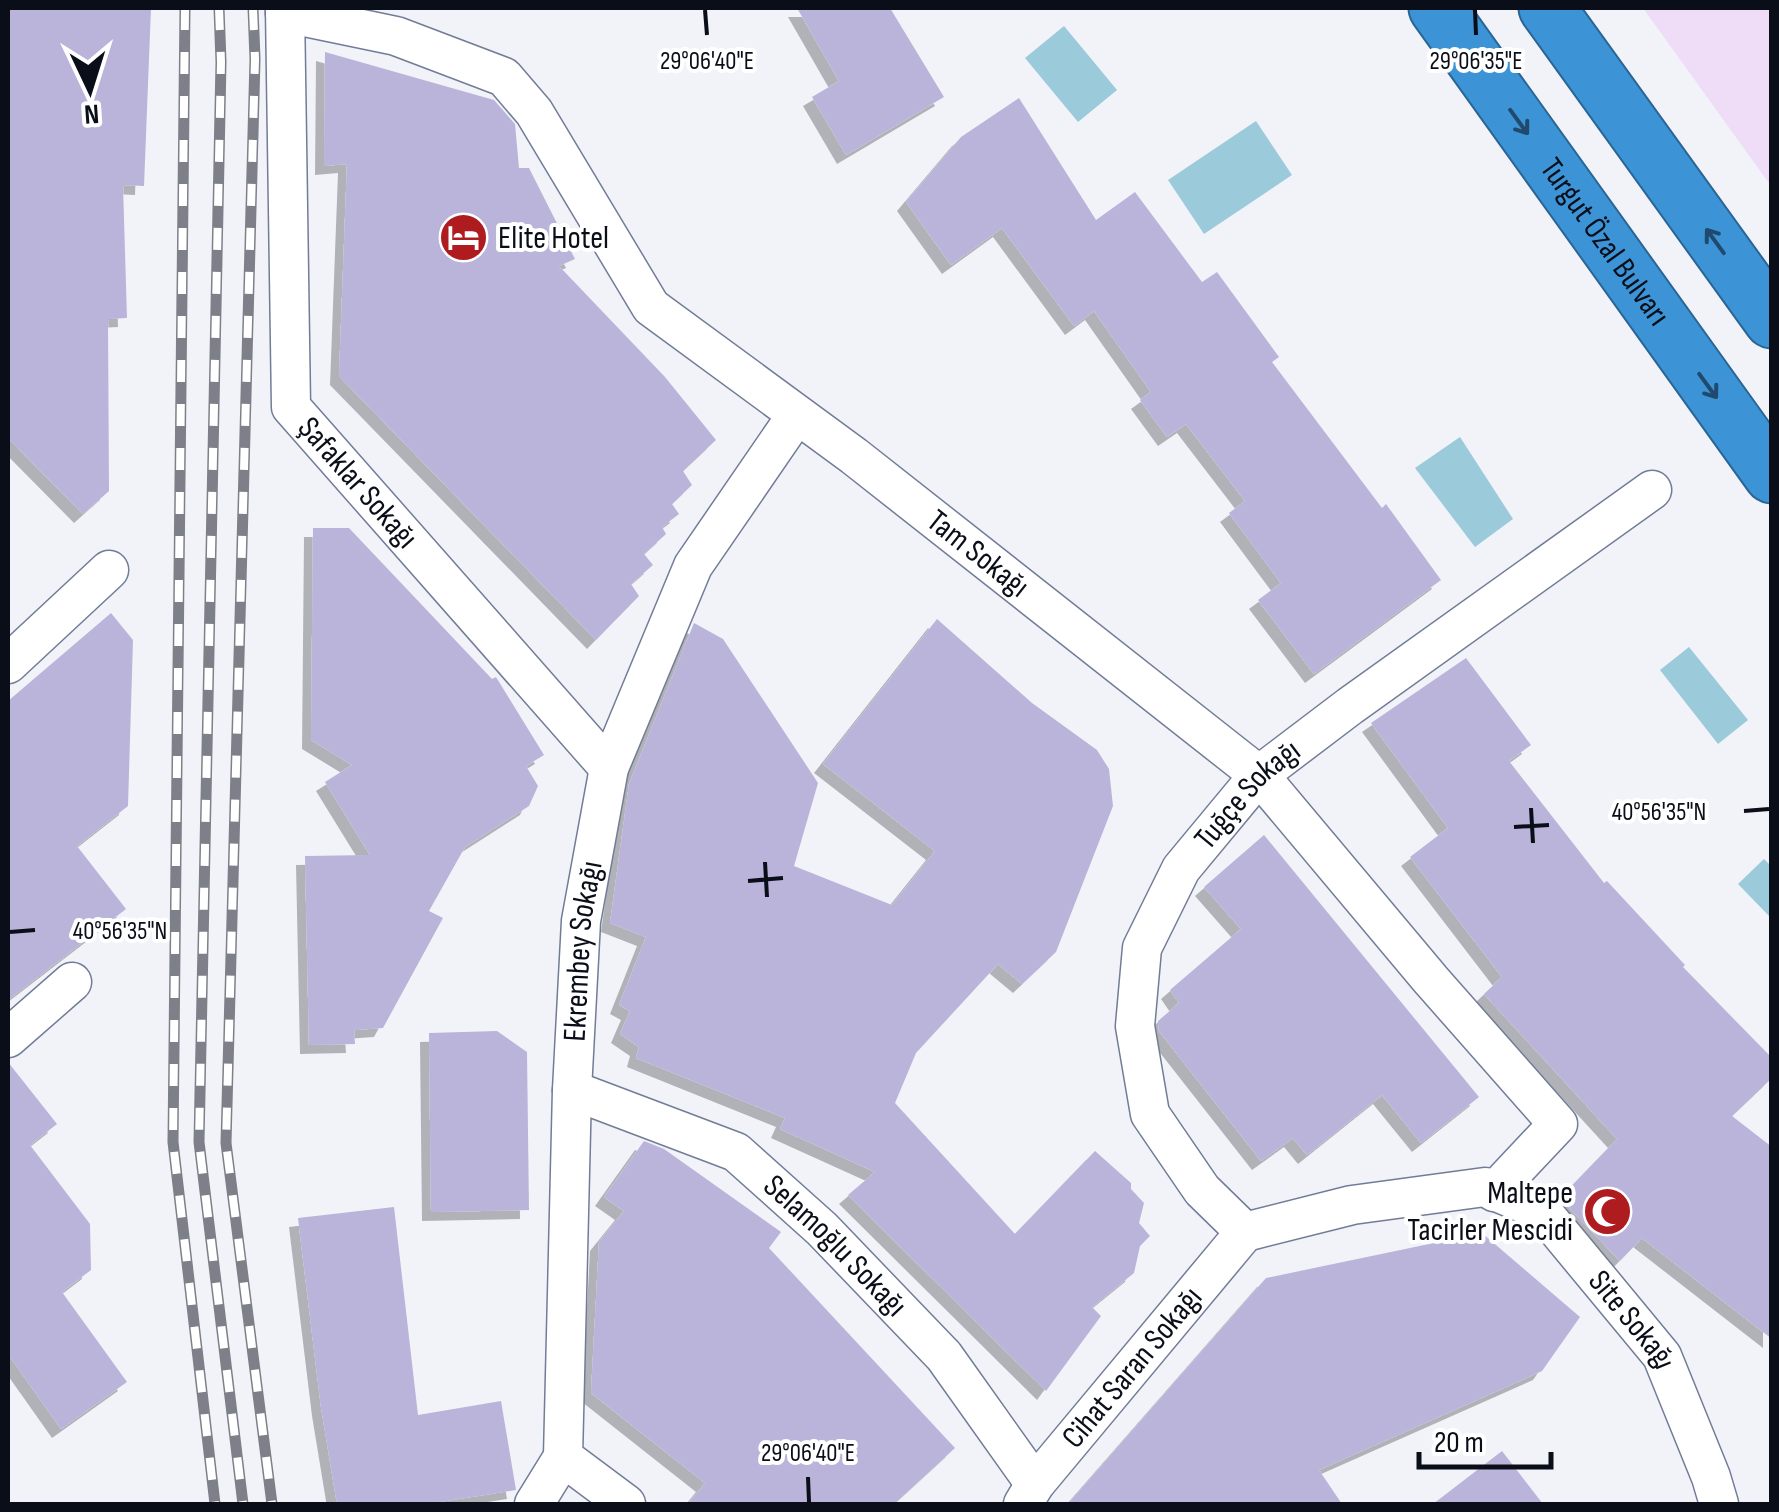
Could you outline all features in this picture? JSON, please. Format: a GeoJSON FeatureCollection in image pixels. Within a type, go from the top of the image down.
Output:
{"type":"FeatureCollection","features":[{"type":"Feature","properties":{"kind":"highway","name":"Turgut Özal Bulvarı"},"geometry":{"type":"LineString","coordinates":[[1437,8],[1772,474]]}},
{"type":"Feature","properties":{"kind":"highway"},"geometry":{"type":"LineString","coordinates":[[1547,8],[1772,320]]}},
{"type":"Feature","properties":{"kind":"street","name":"Tam Sokağı"},"geometry":{"type":"LineString","coordinates":[[285,10],[396,36],[504,77],[534,112],[651,308],[885,480],[1259,775],[1558,1124],[1494,1192]]}},
{"type":"Feature","properties":{"kind":"street","name":"Şafaklar Sokağı"},"geometry":{"type":"LineString","coordinates":[[285,10],[291,407],[609,768]]}},
{"type":"Feature","properties":{"kind":"street","name":"Ekrembey Sokağı"},"geometry":{"type":"LineString","coordinates":[[562,1457],[572,1090],[581,921],[609,768],[693,566],[796,416]]}},
{"type":"Feature","properties":{"kind":"street","name":"Tuğçe Sokağı"},"geometry":{"type":"LineString","coordinates":[[1245,1232],[1202,1190],[1150,1114],[1135,1026],[1142,948],[1182,869],[1259,775],[1652,490]]}},
{"type":"Feature","properties":{"kind":"street"},"geometry":{"type":"LineString","coordinates":[[8,664],[109,570]]}},
{"type":"Feature","properties":{"kind":"street"},"geometry":{"type":"LineString","coordinates":[[8,1038],[72,982]]}},
{"type":"Feature","properties":{"kind":"street","name":"Selamoğlu Sokağı"},"geometry":{"type":"LineString","coordinates":[[572,1090],[736,1152],[822,1229],[944,1356],[1029,1494]]}},
{"type":"Feature","properties":{"kind":"street","name":"Site Sokağı"},"geometry":{"type":"LineString","coordinates":[[1245,1232],[1352,1205],[1485,1188],[1542,1211],[1662,1356],[1711,1477],[1718,1504]]}},
{"type":"Feature","properties":{"kind":"street","name":"Cihat Saran Sokağı"},"geometry":{"type":"LineString","coordinates":[[1029,1494],[1245,1232]]}},
{"type":"Feature","properties":{"kind":"street"},"geometry":{"type":"LineString","coordinates":[[534,1504],[562,1457],[626,1504]]}},
{"type":"Feature","properties":{"kind":"shaded area"},"geometry":{"type":"Polygon","coordinates":[[[1643,8],[1771,8],[1771,186],[1643,8]]]}},
{"type":"Feature","properties":{"kind":"water"},"geometry":{"type":"Polygon","coordinates":[[[1064,26],[1117,90],[1078,122],[1025,58],[1064,26]]]}},
{"type":"Feature","properties":{"kind":"water"},"geometry":{"type":"Polygon","coordinates":[[[1256,121],[1292,175],[1204,234],[1168,180],[1256,121]]]}},
{"type":"Feature","properties":{"kind":"water"},"geometry":{"type":"Polygon","coordinates":[[[1460,437],[1513,519],[1475,547],[1415,468],[1460,437]]]}},
{"type":"Feature","properties":{"kind":"water"},"geometry":{"type":"Polygon","coordinates":[[[1689,647],[1748,720],[1718,744],[1660,670],[1689,647]]]}},
{"type":"Feature","properties":{"kind":"water"},"geometry":{"type":"Polygon","coordinates":[[[1764,859],[1771,866],[1771,918],[1738,884],[1764,859]]]}},
{"type":"Feature","properties":{"kind":"building"},"geometry":{"type":"Polygon","coordinates":[[[8,8],[151,8],[144,186],[123,185],[127,318],[108,319],[109,491],[83,514],[8,438],[8,8]]]}},
{"type":"Feature","properties":{"kind":"building"},"geometry":{"type":"Polygon","coordinates":[[[797,8],[890,8],[944,97],[846,155],[812,97],[839,81],[797,8]]]}},
{"type":"Feature","properties":{"kind":"building"},"geometry":{"type":"Polygon","coordinates":[[[325,52],[494,100],[515,124],[519,168],[529,168],[575,259],[559,266],[665,377],[716,440],[683,471],[692,485],[672,504],[679,514],[662,527],[666,534],[644,554],[653,565],[631,584],[639,596],[596,640],[339,376],[347,164],[324,166],[325,52]]]}},
{"type":"Feature","properties":{"kind":"building"},"geometry":{"type":"Polygon","coordinates":[[[1019,98],[1096,220],[1135,192],[1202,282],[1217,272],[1279,357],[1272,362],[1382,508],[1386,504],[1441,580],[1314,674],[1258,600],[1281,583],[1229,513],[1245,501],[1186,424],[1167,437],[1140,400],[1151,392],[1094,311],[1074,326],[1002,228],[951,265],[906,202],[961,137],[1019,98]]]}},
{"type":"Feature","properties":{"kind":"building"},"geometry":{"type":"Polygon","coordinates":[[[313,528],[349,528],[492,679],[496,677],[544,755],[526,766],[538,786],[529,806],[465,847],[429,911],[443,918],[383,1028],[354,1030],[355,1044],[309,1045],[305,856],[370,855],[325,782],[352,765],[311,740],[313,528]]]}},
{"type":"Feature","properties":{"kind":"building"},"geometry":{"type":"Polygon","coordinates":[[[111,613],[133,640],[128,806],[77,846],[126,909],[8,1000],[8,701],[111,613]]]}},
{"type":"Feature","properties":{"kind":"building"},"geometry":{"type":"Polygon","coordinates":[[[937,619],[1032,703],[1097,750],[1109,769],[1113,806],[1056,952],[1022,984],[998,964],[916,1053],[895,1103],[1015,1234],[1095,1151],[1131,1183],[1131,1189],[1144,1203],[1139,1223],[1150,1236],[1140,1246],[1134,1273],[1092,1307],[1101,1316],[1046,1391],[848,1195],[875,1172],[780,1129],[785,1118],[636,1058],[639,1047],[620,1034],[630,1011],[619,1005],[646,937],[610,923],[629,784],[694,623],[723,639],[818,783],[794,866],[892,905],[935,851],[823,764],[937,619]]]}},
{"type":"Feature","properties":{"kind":"building"},"geometry":{"type":"Polygon","coordinates":[[[1466,658],[1531,745],[1509,761],[1604,883],[1607,881],[1683,967],[1772,1058],[1772,1078],[1732,1116],[1772,1147],[1772,1339],[1642,1238],[1620,1261],[1560,1198],[1617,1139],[1484,994],[1502,977],[1410,857],[1448,828],[1371,723],[1466,658]]]}},
{"type":"Feature","properties":{"kind":"building"},"geometry":{"type":"Polygon","coordinates":[[[1264,835],[1479,1097],[1421,1143],[1382,1095],[1307,1155],[1293,1138],[1261,1161],[1159,1031],[1158,1021],[1179,1003],[1170,990],[1241,929],[1204,887],[1264,835]]]}},
{"type":"Feature","properties":{"kind":"building"},"geometry":{"type":"Polygon","coordinates":[[[497,1031],[527,1052],[529,1210],[431,1212],[429,1033],[497,1031]]]}},
{"type":"Feature","properties":{"kind":"building"},"geometry":{"type":"Polygon","coordinates":[[[8,1062],[57,1124],[30,1145],[90,1224],[91,1270],[62,1292],[127,1382],[61,1429],[8,1354],[8,1062]]]}},
{"type":"Feature","properties":{"kind":"building"},"geometry":{"type":"Polygon","coordinates":[[[644,1141],[664,1149],[781,1232],[769,1248],[955,1448],[894,1504],[688,1504],[705,1483],[591,1393],[599,1242],[624,1211],[604,1197],[644,1141]]]}},
{"type":"Feature","properties":{"kind":"building"},"geometry":{"type":"Polygon","coordinates":[[[394,1207],[418,1415],[501,1401],[516,1490],[426,1504],[337,1504],[298,1218],[394,1207]]]}},
{"type":"Feature","properties":{"kind":"building"},"geometry":{"type":"Polygon","coordinates":[[[1482,1233],[1580,1317],[1542,1371],[1319,1470],[1342,1504],[1068,1504],[1266,1278],[1482,1233]]]}},
{"type":"Feature","properties":{"kind":"building"},"geometry":{"type":"Polygon","coordinates":[[[1502,1451],[1543,1504],[1433,1504],[1502,1451]]]}},
{"type":"Feature","properties":{"kind":"railway"},"geometry":{"type":"LineString","coordinates":[[185,8],[173,1142],[215,1504]]}},
{"type":"Feature","properties":{"kind":"railway"},"geometry":{"type":"LineString","coordinates":[[219,8],[199,1142],[243,1504]]}},
{"type":"Feature","properties":{"kind":"railway"},"geometry":{"type":"LineString","coordinates":[[253,8],[255,59],[226,1143],[272,1504]]}},
{"type":"Feature","properties":{"kind":"place","name":"Elite Hotel"},"geometry":{"type":"Point","coordinates":[463,238]}},
{"type":"Feature","properties":{"kind":"place","name":"Maltepe Tacirler Mescidi"},"geometry":{"type":"Point","coordinates":[1608,1211]}}]}
